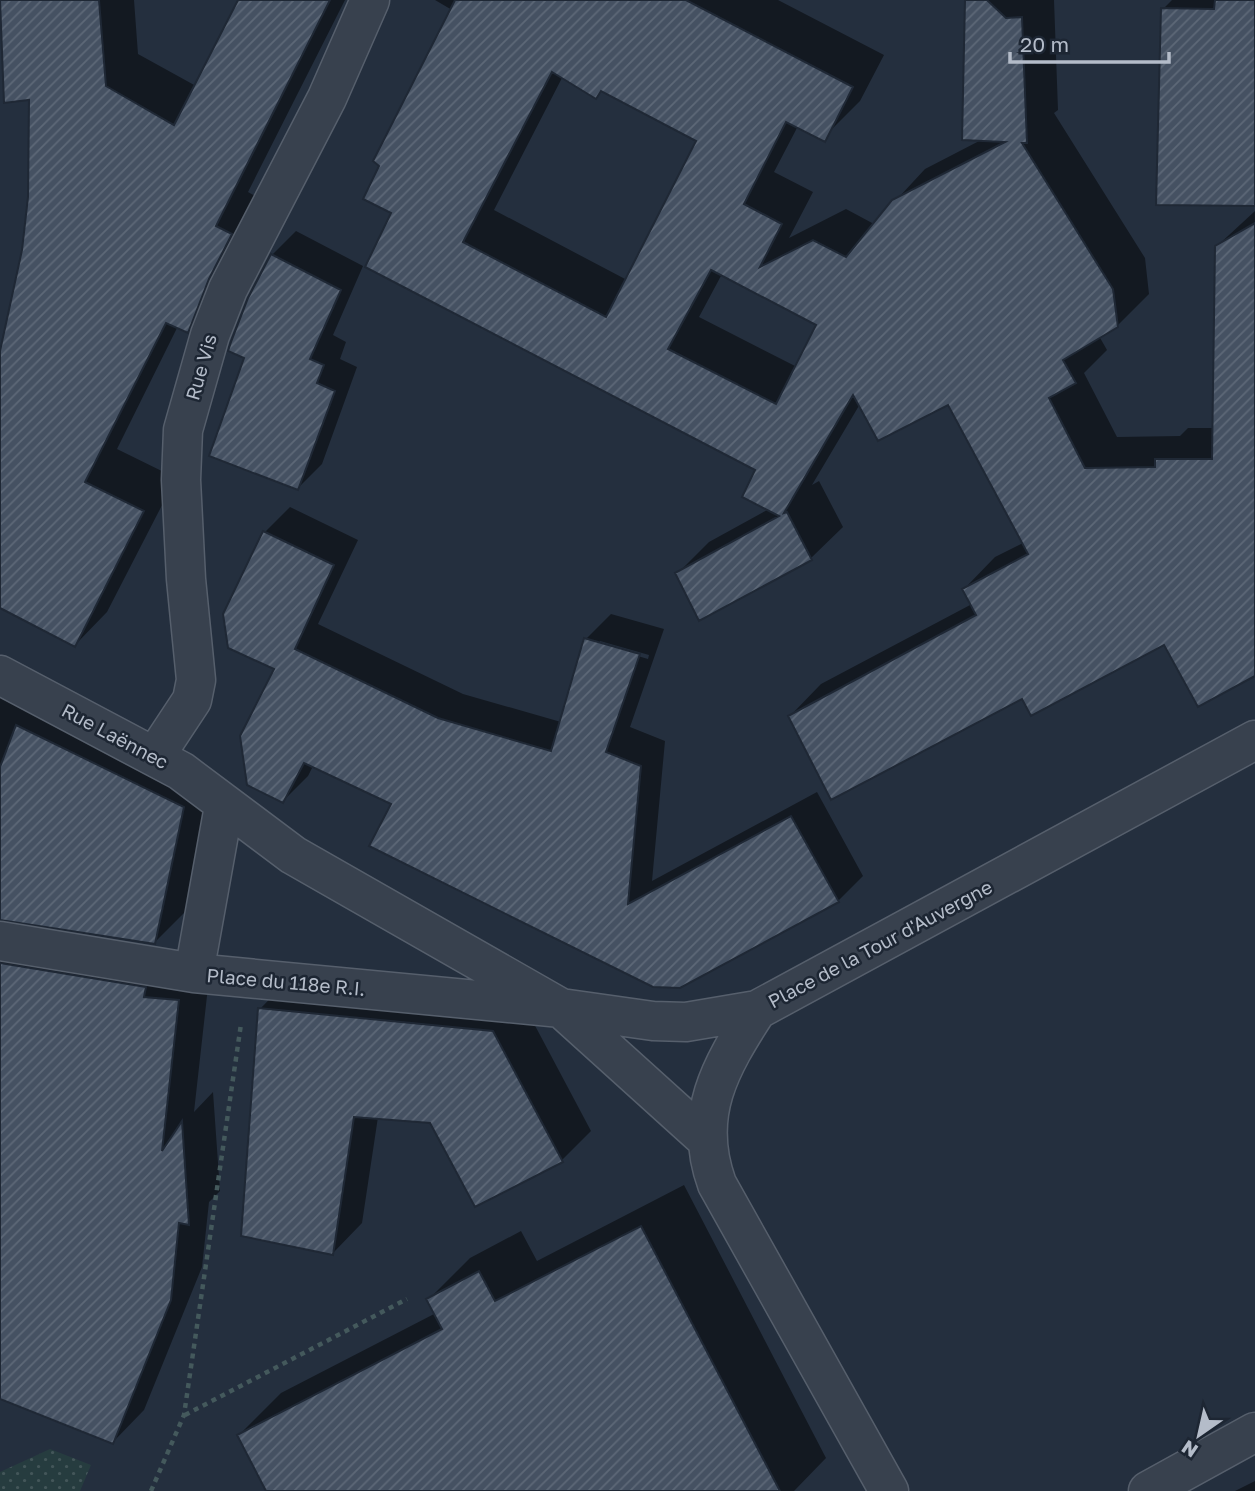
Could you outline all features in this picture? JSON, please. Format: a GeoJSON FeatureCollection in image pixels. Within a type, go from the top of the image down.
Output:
{"type":"FeatureCollection","features":[{"type":"Feature","properties":{"kind":"street","name":"Rue Vis"},"geometry":{"type":"LineString","coordinates":[[155,756],[192,700],[196,680],[186,579],[181,480],[183,430],[210,335],[228,289],[327,98],[370,0]]}},
{"type":"Feature","properties":{"kind":"street","name":"Rue Laënnec"},"geometry":{"type":"LineString","coordinates":[[0,675],[155,756],[191,779],[225,806]]}},
{"type":"Feature","properties":{"kind":"street","name":"Place de la Tour d'Auvergne"},"geometry":{"type":"LineString","coordinates":[[889,1491],[717,1184],[706,1139],[716,1079],[757,1010],[1255,740]]}},
{"type":"Feature","properties":{"kind":"street","name":"Place du 118e R.I."},"geometry":{"type":"LineString","coordinates":[[225,806],[194,973],[561,1008],[671,1023],[757,1010]]}},
{"type":"Feature","properties":{"kind":"street"},"geometry":{"type":"LineString","coordinates":[[225,806],[293,855],[561,1008],[706,1139]]}},
{"type":"Feature","properties":{"kind":"street"},"geometry":{"type":"LineString","coordinates":[[0,941],[194,973]]}},
{"type":"Feature","properties":{"kind":"street"},"geometry":{"type":"LineString","coordinates":[[1148,1491],[1255,1432]]}},
{"type":"Feature","properties":{"kind":"path"},"geometry":{"type":"LineString","coordinates":[[151,1491],[184,1415],[247,978]]}},
{"type":"Feature","properties":{"kind":"path"},"geometry":{"type":"LineString","coordinates":[[184,1415],[407,1299]]}},
{"type":"Feature","properties":{"kind":"green space"},"geometry":{"type":"Polygon","coordinates":[[[50,1449],[91,1465],[80,1491],[0,1491],[0,1472],[50,1449]]]}},
{"type":"Feature","properties":{"kind":"building"},"geometry":{"type":"Polygon","coordinates":[[[0,0],[99,0],[106,86],[174,125],[238,0],[330,0],[216,226],[232,234],[209,279],[188,333],[166,323],[85,482],[144,511],[75,647],[0,608],[0,351],[22,250],[28,197],[29,100],[4,103],[0,0]]]}},
{"type":"Feature","properties":{"kind":"building"},"geometry":{"type":"Polygon","coordinates":[[[455,0],[686,0],[853,87],[825,142],[786,122],[744,204],[782,224],[760,267],[813,240],[846,257],[892,200],[1005,142],[962,140],[965,0],[987,0],[1006,18],[1022,17],[1027,143],[1022,143],[1113,289],[1118,327],[1063,360],[1076,383],[1049,398],[1085,468],[1155,467],[1155,459],[1212,459],[1215,246],[1255,223],[1255,676],[1198,707],[1164,645],[1031,716],[1022,699],[831,800],[788,716],[976,615],[962,589],[1028,554],[948,405],[878,441],[853,395],[784,513],[787,512],[812,560],[699,621],[675,573],[779,516],[742,497],[755,470],[365,267],[391,213],[363,199],[379,166],[373,161],[455,0]],[[552,72],[463,242],[606,317],[696,141],[601,91],[596,99],[552,72]],[[711,270],[668,349],[776,404],[816,325],[711,270]]]}},
{"type":"Feature","properties":{"kind":"building"},"geometry":{"type":"Polygon","coordinates":[[[1215,0],[1255,0],[1255,206],[1156,205],[1161,8],[1214,9],[1215,0]]]}},
{"type":"Feature","properties":{"kind":"building"},"geometry":{"type":"Polygon","coordinates":[[[271,254],[341,290],[310,359],[324,365],[317,383],[335,391],[298,490],[209,456],[244,358],[228,351],[248,298],[271,254]]]}},
{"type":"Feature","properties":{"kind":"building"},"geometry":{"type":"Polygon","coordinates":[[[263,531],[334,565],[295,649],[438,718],[551,751],[584,638],[640,654],[606,752],[641,766],[628,904],[791,816],[839,902],[680,988],[653,987],[369,846],[391,804],[304,763],[283,803],[247,785],[240,736],[274,669],[228,648],[223,614],[263,531]]]}},
{"type":"Feature","properties":{"kind":"building"},"geometry":{"type":"Polygon","coordinates":[[[16,725],[184,807],[155,944],[0,920],[0,767],[16,725]]]}},
{"type":"Feature","properties":{"kind":"building"},"geometry":{"type":"Polygon","coordinates":[[[0,963],[146,987],[144,997],[179,1000],[162,1151],[182,1121],[189,1225],[179,1223],[171,1300],[113,1444],[0,1399],[0,963]]]}},
{"type":"Feature","properties":{"kind":"building"},"geometry":{"type":"Polygon","coordinates":[[[258,1008],[493,1031],[563,1162],[475,1207],[430,1123],[354,1117],[333,1255],[241,1236],[258,1008]]]}},
{"type":"Feature","properties":{"kind":"building"},"geometry":{"type":"Polygon","coordinates":[[[641,1226],[780,1491],[266,1491],[237,1435],[442,1329],[426,1299],[479,1271],[495,1301],[641,1226]]]}}]}
